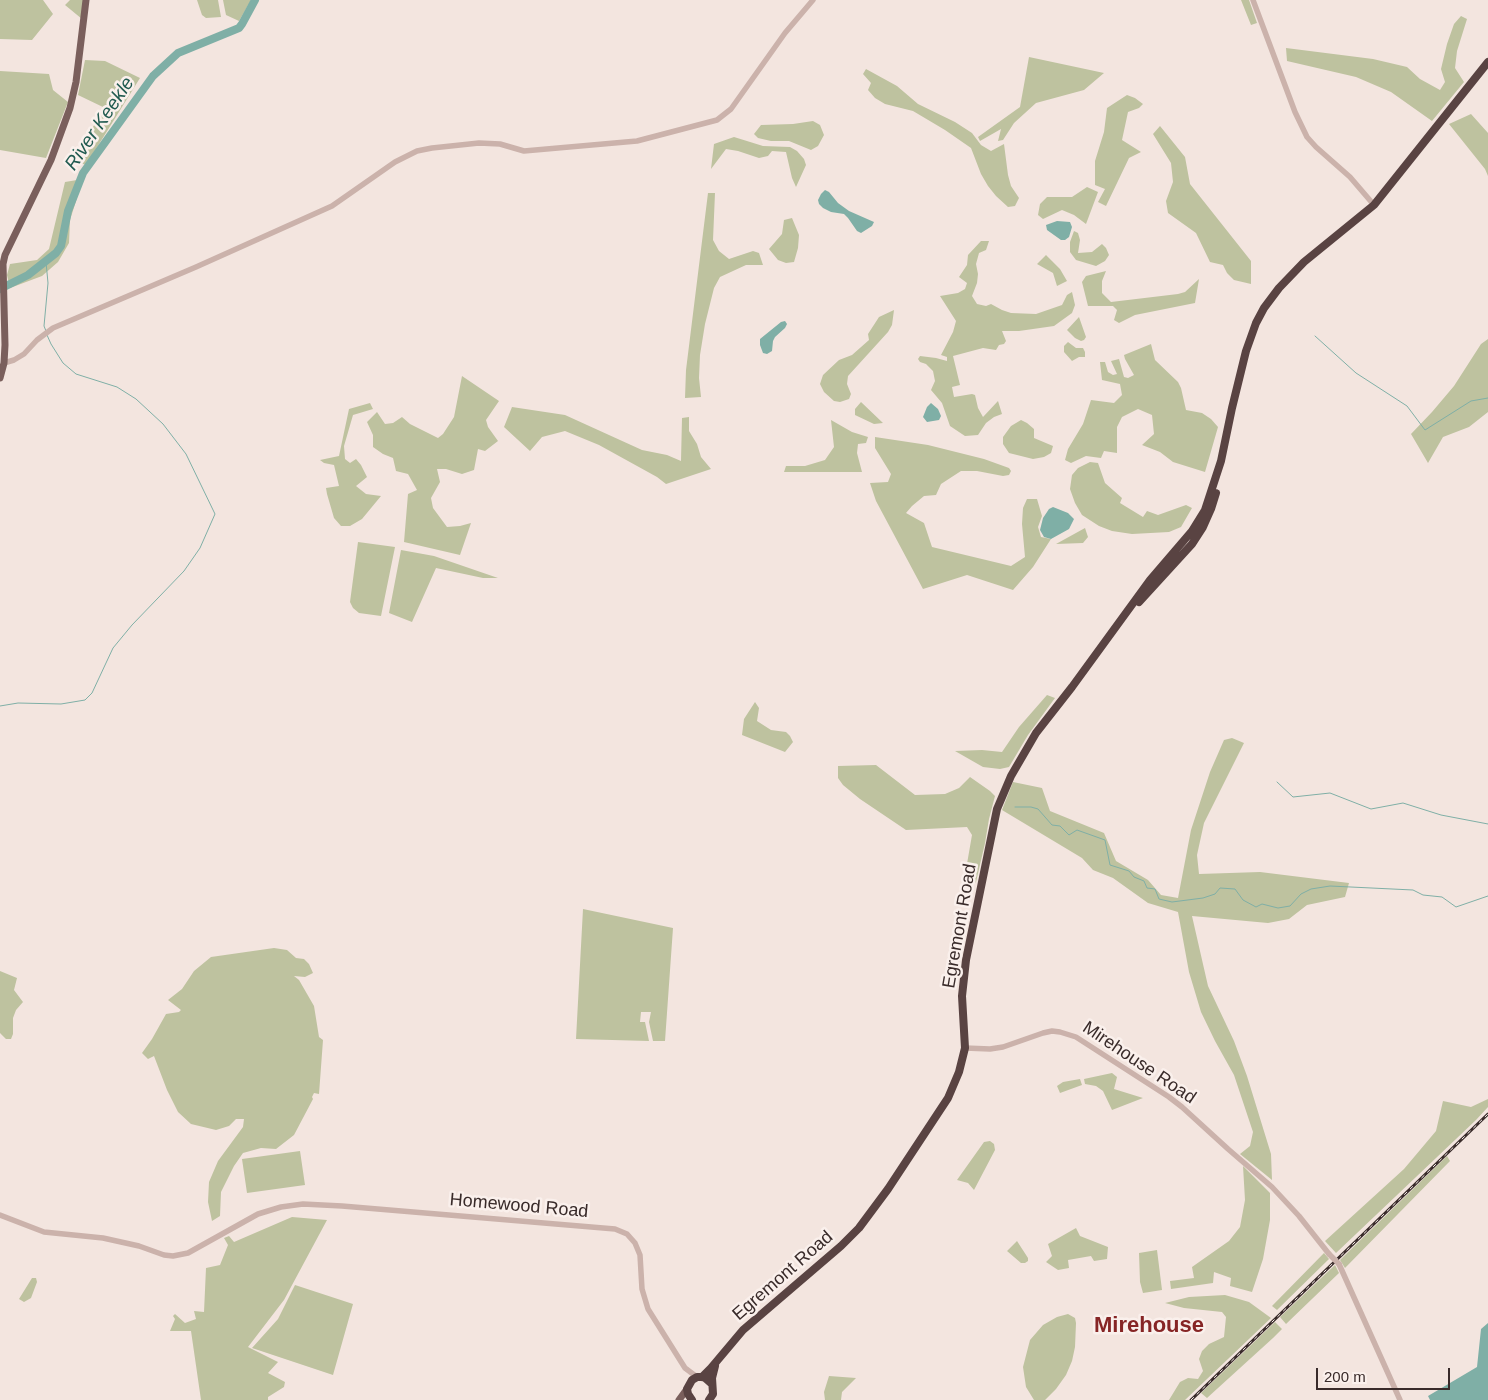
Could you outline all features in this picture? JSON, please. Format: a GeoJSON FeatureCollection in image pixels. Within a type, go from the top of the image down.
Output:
{"type":"FeatureCollection","features":[{"type":"Feature","properties":{"kind":"highway","name":"Egremont Road"},"geometry":{"type":"LineString","coordinates":[[688,1388],[690,1381],[699,1377],[718,1359],[743,1330],[841,1246],[867,1218],[948,1098],[959,1072],[964,1048],[962,996],[964,970],[997,809],[1012,776],[1036,733],[1118,624],[1192,544],[1203,527],[1211,510],[1218,485],[1232,408],[1246,351],[1256,323],[1264,308],[1279,288],[1299,267],[1374,205],[1488,62]]}},
{"type":"Feature","properties":{"kind":"highway"},"geometry":{"type":"LineString","coordinates":[[709,1400],[713,1392],[714,1370],[718,1359]]}},
{"type":"Feature","properties":{"kind":"highway"},"geometry":{"type":"LineString","coordinates":[[699,1377],[708,1379],[712,1384]]}},
{"type":"Feature","properties":{"kind":"highway"},"geometry":{"type":"LineString","coordinates":[[688,1388],[691,1400]]}},
{"type":"Feature","properties":{"kind":"main road"},"geometry":{"type":"LineString","coordinates":[[0,378],[4,363],[3,264],[5,255],[51,160],[70,108],[78,75],[86,0]]}},
{"type":"Feature","properties":{"kind":"main road"},"geometry":{"type":"LineString","coordinates":[[679,1400],[688,1388]]}},
{"type":"Feature","properties":{"kind":"main road"},"geometry":{"type":"LineString","coordinates":[[685,1400],[691,1400]]}},
{"type":"Feature","properties":{"kind":"street"},"geometry":{"type":"LineString","coordinates":[[4,363],[24,354],[37,340],[53,328],[196,268],[332,206],[396,162],[417,152],[432,148],[479,144],[500,144],[524,151],[637,142],[717,120],[731,109],[785,33],[813,0]]}},
{"type":"Feature","properties":{"kind":"street"},"geometry":{"type":"LineString","coordinates":[[1254,0],[1274,58],[1307,137],[1350,177],[1374,205]]}},
{"type":"Feature","properties":{"kind":"street","name":"Mirehouse Road"},"geometry":{"type":"LineString","coordinates":[[964,1048],[990,1049],[1003,1047],[1043,1033],[1060,1032],[1076,1037],[1176,1102],[1272,1187],[1339,1264],[1400,1400]]}},
{"type":"Feature","properties":{"kind":"street","name":"Homewood Road"},"geometry":{"type":"LineString","coordinates":[[0,1215],[44,1232],[103,1238],[173,1256],[188,1253],[258,1214],[281,1207],[304,1204],[619,1230],[630,1237],[637,1247],[640,1255],[642,1289],[646,1302],[654,1319],[685,1368]]}},
{"type":"Feature","properties":{"kind":"street"},"geometry":{"type":"LineString","coordinates":[[685,1368],[699,1377]]}},
{"type":"Feature","properties":{"kind":"street"},"geometry":{"type":"LineString","coordinates":[[685,1368],[688,1388]]}},
{"type":"Feature","properties":{"kind":"green space"},"geometry":{"type":"Polygon","coordinates":[[[0,0],[43,0],[53,14],[32,40],[0,39],[0,0]]]}},
{"type":"Feature","properties":{"kind":"green space"},"geometry":{"type":"Polygon","coordinates":[[[70,0],[84,0],[82,19],[65,5],[70,0]]]}},
{"type":"Feature","properties":{"kind":"green space"},"geometry":{"type":"Polygon","coordinates":[[[197,0],[218,0],[221,17],[206,18],[202,15],[197,0]]]}},
{"type":"Feature","properties":{"kind":"green space"},"geometry":{"type":"Polygon","coordinates":[[[223,0],[251,0],[239,21],[226,15],[223,0]]]}},
{"type":"Feature","properties":{"kind":"green space"},"geometry":{"type":"Polygon","coordinates":[[[1241,0],[1249,0],[1257,23],[1251,25],[1241,0]]]}},
{"type":"Feature","properties":{"kind":"green space"},"geometry":{"type":"Polygon","coordinates":[[[1461,16],[1467,19],[1457,51],[1455,68],[1464,82],[1432,121],[1391,92],[1356,77],[1287,61],[1286,48],[1373,59],[1407,67],[1420,79],[1440,90],[1445,82],[1441,69],[1447,44],[1454,24],[1461,16]]]}},
{"type":"Feature","properties":{"kind":"green space"},"geometry":{"type":"Polygon","coordinates":[[[1029,57],[1104,73],[1084,90],[1036,103],[1014,123],[1003,140],[998,141],[1001,129],[980,141],[978,137],[1020,107],[1029,57]]]}},
{"type":"Feature","properties":{"kind":"green space"},"geometry":{"type":"Polygon","coordinates":[[[85,60],[105,61],[140,78],[86,165],[72,160],[105,108],[78,95],[85,60]]]}},
{"type":"Feature","properties":{"kind":"green space"},"geometry":{"type":"Polygon","coordinates":[[[866,69],[897,86],[918,104],[955,122],[972,133],[981,145],[991,151],[1004,144],[1011,186],[1019,198],[1015,206],[1008,207],[988,186],[971,148],[913,111],[885,104],[875,98],[868,90],[871,83],[863,74],[866,69]]]}},
{"type":"Feature","properties":{"kind":"green space"},"geometry":{"type":"Polygon","coordinates":[[[0,71],[49,74],[53,90],[68,102],[46,158],[0,150],[0,71]]]}},
{"type":"Feature","properties":{"kind":"green space"},"geometry":{"type":"Polygon","coordinates":[[[1127,95],[1143,104],[1139,108],[1128,112],[1122,140],[1141,152],[1129,158],[1106,206],[1098,202],[1105,189],[1095,185],[1095,161],[1104,132],[1107,108],[1127,95]]]}},
{"type":"Feature","properties":{"kind":"green space"},"geometry":{"type":"Polygon","coordinates":[[[1471,114],[1488,133],[1488,176],[1485,169],[1449,124],[1471,114]]]}},
{"type":"Feature","properties":{"kind":"green space"},"geometry":{"type":"Polygon","coordinates":[[[813,121],[820,125],[824,135],[818,146],[811,150],[789,141],[771,141],[758,138],[754,134],[761,125],[813,121]]]}},
{"type":"Feature","properties":{"kind":"green space"},"geometry":{"type":"Polygon","coordinates":[[[1160,126],[1185,157],[1190,184],[1251,261],[1251,284],[1234,280],[1227,273],[1223,265],[1210,262],[1196,233],[1168,213],[1166,201],[1173,182],[1171,163],[1153,134],[1160,126]]]}},
{"type":"Feature","properties":{"kind":"green space"},"geometry":{"type":"Polygon","coordinates":[[[734,137],[763,146],[790,147],[797,151],[804,159],[806,165],[796,187],[786,152],[772,151],[768,156],[759,158],[726,149],[711,169],[714,144],[734,137]]]}},
{"type":"Feature","properties":{"kind":"green space"},"geometry":{"type":"Polygon","coordinates":[[[83,179],[70,220],[69,243],[58,262],[42,276],[10,288],[7,275],[10,264],[37,260],[49,249],[65,182],[83,179]]]}},
{"type":"Feature","properties":{"kind":"green space"},"geometry":{"type":"Polygon","coordinates":[[[1087,187],[1098,192],[1086,224],[1074,215],[1062,210],[1043,219],[1038,215],[1040,204],[1047,197],[1072,197],[1087,187]]]}},
{"type":"Feature","properties":{"kind":"green space"},"geometry":{"type":"Polygon","coordinates":[[[708,193],[715,193],[713,240],[719,251],[729,259],[753,251],[759,253],[763,265],[746,265],[720,277],[714,288],[700,355],[699,378],[701,397],[685,398],[686,370],[708,193]]]}},
{"type":"Feature","properties":{"kind":"green space"},"geometry":{"type":"Polygon","coordinates":[[[792,218],[799,235],[798,248],[794,262],[786,263],[778,260],[769,249],[782,234],[784,220],[792,218]]]}},
{"type":"Feature","properties":{"kind":"green space"},"geometry":{"type":"Polygon","coordinates":[[[1074,231],[1078,233],[1080,240],[1078,253],[1092,252],[1102,244],[1109,255],[1105,261],[1096,266],[1076,260],[1070,252],[1070,242],[1074,231]]]}},
{"type":"Feature","properties":{"kind":"green space"},"geometry":{"type":"Polygon","coordinates":[[[981,241],[989,241],[986,250],[979,253],[976,264],[977,283],[972,296],[977,304],[986,306],[991,304],[1011,313],[1036,314],[1062,305],[1067,295],[1072,292],[1075,305],[1072,313],[1054,326],[1019,331],[1002,331],[1006,341],[1004,344],[999,345],[996,350],[983,348],[953,356],[960,385],[952,387],[954,397],[975,395],[978,408],[983,417],[998,401],[1002,414],[986,423],[978,435],[965,436],[950,426],[942,403],[931,390],[935,381],[933,371],[918,359],[920,356],[947,361],[947,357],[941,355],[953,332],[956,321],[940,296],[958,293],[965,289],[967,283],[959,277],[967,265],[968,255],[981,241]]]}},
{"type":"Feature","properties":{"kind":"green space"},"geometry":{"type":"Polygon","coordinates":[[[1046,255],[1060,269],[1067,281],[1057,286],[1053,273],[1037,264],[1046,255]]]}},
{"type":"Feature","properties":{"kind":"green space"},"geometry":{"type":"Polygon","coordinates":[[[1106,271],[1102,281],[1102,293],[1111,302],[1178,294],[1185,292],[1199,279],[1195,303],[1135,315],[1119,323],[1114,320],[1117,310],[1113,306],[1088,306],[1082,282],[1086,276],[1106,271]]]}},
{"type":"Feature","properties":{"kind":"green space"},"geometry":{"type":"Polygon","coordinates":[[[894,310],[892,325],[888,332],[848,376],[847,384],[851,394],[849,399],[840,402],[834,401],[824,392],[820,384],[823,375],[839,360],[852,355],[869,340],[868,334],[879,317],[894,310]]]}},
{"type":"Feature","properties":{"kind":"green space"},"geometry":{"type":"Polygon","coordinates":[[[1079,317],[1086,337],[1081,341],[1067,330],[1079,317]]]}},
{"type":"Feature","properties":{"kind":"green space"},"geometry":{"type":"Polygon","coordinates":[[[1488,339],[1488,412],[1469,427],[1443,437],[1428,463],[1411,434],[1454,386],[1481,344],[1488,339]]]}},
{"type":"Feature","properties":{"kind":"green space"},"geometry":{"type":"Polygon","coordinates":[[[1068,342],[1076,348],[1083,348],[1085,357],[1079,357],[1072,361],[1064,352],[1064,346],[1068,342]]]}},
{"type":"Feature","properties":{"kind":"green space"},"geometry":{"type":"Polygon","coordinates":[[[1151,344],[1155,360],[1178,382],[1186,410],[1202,413],[1218,427],[1205,472],[1173,462],[1160,452],[1142,445],[1154,434],[1152,415],[1138,409],[1122,417],[1117,427],[1117,453],[1104,451],[1101,458],[1086,456],[1071,463],[1065,460],[1068,449],[1083,424],[1091,400],[1114,403],[1122,395],[1120,384],[1102,380],[1100,362],[1105,362],[1108,372],[1113,375],[1117,374],[1111,361],[1119,359],[1124,377],[1128,378],[1134,375],[1124,355],[1151,344]]]}},
{"type":"Feature","properties":{"kind":"green space"},"geometry":{"type":"Polygon","coordinates":[[[462,376],[499,401],[486,420],[488,427],[498,441],[485,451],[478,449],[474,470],[462,474],[446,469],[437,469],[440,482],[431,498],[433,508],[447,527],[471,523],[460,555],[404,542],[408,494],[417,490],[408,474],[396,471],[393,458],[373,447],[373,435],[367,422],[377,412],[385,424],[393,423],[402,417],[410,424],[438,438],[443,434],[454,417],[462,376]]]}},
{"type":"Feature","properties":{"kind":"green space"},"geometry":{"type":"Polygon","coordinates":[[[861,402],[883,423],[874,424],[855,415],[855,409],[861,402]]]}},
{"type":"Feature","properties":{"kind":"green space"},"geometry":{"type":"Polygon","coordinates":[[[370,403],[373,409],[353,415],[344,446],[345,459],[350,463],[356,459],[367,477],[356,486],[366,494],[381,496],[362,519],[350,526],[341,526],[334,518],[326,488],[339,486],[334,465],[320,460],[339,456],[349,409],[370,403]]]}},
{"type":"Feature","properties":{"kind":"green space"},"geometry":{"type":"Polygon","coordinates":[[[512,407],[565,415],[642,450],[667,455],[681,461],[682,418],[689,417],[689,431],[697,444],[701,457],[711,469],[666,484],[657,477],[599,445],[565,431],[542,437],[530,451],[504,427],[512,407]]]}},
{"type":"Feature","properties":{"kind":"green space"},"geometry":{"type":"Polygon","coordinates":[[[831,420],[852,432],[868,437],[866,443],[858,444],[857,453],[862,472],[784,472],[786,466],[805,466],[825,460],[834,447],[831,420]]]}},
{"type":"Feature","properties":{"kind":"green space"},"geometry":{"type":"Polygon","coordinates":[[[1021,420],[1034,429],[1034,438],[1053,446],[1051,453],[1044,457],[1033,459],[1009,453],[1003,444],[1003,437],[1011,426],[1021,420]]]}},
{"type":"Feature","properties":{"kind":"green space"},"geometry":{"type":"Polygon","coordinates":[[[875,437],[928,445],[984,459],[1009,468],[1011,471],[1009,475],[1003,476],[977,471],[961,471],[941,484],[936,495],[924,496],[912,506],[906,513],[924,523],[932,547],[1011,566],[1025,557],[1022,524],[1023,508],[1027,499],[1037,499],[1042,516],[1038,527],[1041,537],[1051,539],[1033,567],[1013,590],[967,575],[923,589],[876,501],[870,483],[888,482],[891,474],[875,448],[875,437]]]}},
{"type":"Feature","properties":{"kind":"green space"},"geometry":{"type":"Polygon","coordinates":[[[1090,462],[1098,463],[1105,483],[1122,498],[1120,503],[1143,517],[1147,511],[1158,515],[1186,505],[1192,508],[1181,527],[1169,532],[1132,534],[1112,531],[1099,526],[1082,515],[1070,489],[1072,475],[1078,468],[1090,462]]]}},
{"type":"Feature","properties":{"kind":"green space"},"geometry":{"type":"Polygon","coordinates":[[[1085,528],[1088,537],[1083,543],[1056,544],[1085,528]]]}},
{"type":"Feature","properties":{"kind":"green space"},"geometry":{"type":"Polygon","coordinates":[[[358,542],[395,547],[381,616],[359,613],[350,602],[358,542]]]}},
{"type":"Feature","properties":{"kind":"green space"},"geometry":{"type":"Polygon","coordinates":[[[401,550],[434,556],[498,578],[483,578],[436,568],[412,622],[389,613],[401,550]]]}},
{"type":"Feature","properties":{"kind":"green space"},"geometry":{"type":"Polygon","coordinates":[[[1047,695],[1055,698],[1028,735],[1009,767],[1000,769],[983,767],[955,751],[982,750],[1002,752],[1019,727],[1047,695]]]}},
{"type":"Feature","properties":{"kind":"green space"},"geometry":{"type":"Polygon","coordinates":[[[755,702],[759,708],[757,721],[771,730],[786,732],[790,736],[793,742],[785,752],[742,735],[744,719],[755,702]]]}},
{"type":"Feature","properties":{"kind":"green space"},"geometry":{"type":"Polygon","coordinates":[[[1232,738],[1244,743],[1204,823],[1197,855],[1199,874],[1260,872],[1349,883],[1345,897],[1307,905],[1289,919],[1268,923],[1192,916],[1208,986],[1234,1041],[1271,1154],[1272,1180],[1240,1154],[1250,1146],[1253,1132],[1234,1075],[1201,1012],[1189,972],[1178,912],[1148,903],[1113,878],[1093,870],[1082,858],[1002,810],[1013,782],[1042,788],[1050,811],[1104,833],[1116,861],[1148,880],[1161,895],[1178,898],[1191,830],[1210,772],[1224,740],[1232,738]]]}},
{"type":"Feature","properties":{"kind":"green space"},"geometry":{"type":"Polygon","coordinates":[[[876,765],[915,795],[945,794],[959,788],[970,777],[995,796],[976,882],[969,887],[964,881],[972,835],[967,827],[906,830],[860,799],[843,785],[838,778],[838,766],[876,765]]]}},
{"type":"Feature","properties":{"kind":"green space"},"geometry":{"type":"Polygon","coordinates":[[[583,909],[673,928],[665,1041],[653,1041],[649,1022],[651,1012],[641,1012],[640,1022],[645,1022],[649,1041],[576,1039],[583,909]]]}},
{"type":"Feature","properties":{"kind":"green space"},"geometry":{"type":"Polygon","coordinates":[[[274,948],[287,950],[296,958],[304,959],[309,964],[313,973],[305,977],[294,976],[299,980],[314,1006],[319,1037],[323,1040],[319,1094],[314,1093],[313,1099],[294,1135],[276,1149],[261,1148],[243,1153],[221,1192],[220,1216],[212,1221],[208,1202],[209,1182],[218,1161],[243,1127],[244,1119],[236,1119],[229,1126],[216,1130],[191,1124],[178,1112],[154,1056],[148,1059],[142,1053],[166,1014],[181,1010],[168,1000],[182,989],[194,971],[211,957],[274,948]]]}},
{"type":"Feature","properties":{"kind":"green space"},"geometry":{"type":"Polygon","coordinates":[[[0,971],[17,978],[14,990],[23,1002],[16,1010],[13,1018],[13,1034],[11,1039],[6,1039],[0,1033],[0,971]]]}},
{"type":"Feature","properties":{"kind":"green space"},"geometry":{"type":"Polygon","coordinates":[[[1112,1073],[1117,1077],[1114,1089],[1143,1098],[1112,1110],[1103,1091],[1096,1086],[1085,1084],[1084,1079],[1112,1073]]]}},
{"type":"Feature","properties":{"kind":"green space"},"geometry":{"type":"Polygon","coordinates":[[[1080,1079],[1082,1085],[1060,1093],[1057,1086],[1063,1082],[1080,1079]]]}},
{"type":"Feature","properties":{"kind":"green space"},"geometry":{"type":"Polygon","coordinates":[[[1488,1099],[1488,1107],[1476,1120],[1336,1253],[1325,1241],[1404,1169],[1436,1131],[1443,1101],[1471,1107],[1488,1099]]]}},
{"type":"Feature","properties":{"kind":"green space"},"geometry":{"type":"Polygon","coordinates":[[[990,1141],[994,1144],[995,1150],[974,1190],[968,1183],[957,1180],[984,1142],[990,1141]]]}},
{"type":"Feature","properties":{"kind":"green space"},"geometry":{"type":"Polygon","coordinates":[[[300,1151],[305,1185],[247,1193],[242,1159],[300,1151]]]}},
{"type":"Feature","properties":{"kind":"green space"},"geometry":{"type":"Polygon","coordinates":[[[1447,1156],[1450,1161],[1345,1268],[1340,1260],[1447,1156]]]}},
{"type":"Feature","properties":{"kind":"green space"},"geometry":{"type":"Polygon","coordinates":[[[1243,1166],[1270,1193],[1270,1220],[1263,1259],[1252,1292],[1230,1286],[1231,1278],[1214,1272],[1213,1283],[1171,1289],[1170,1281],[1194,1278],[1192,1267],[1229,1241],[1240,1227],[1245,1200],[1243,1166]]]}},
{"type":"Feature","properties":{"kind":"green space"},"geometry":{"type":"Polygon","coordinates":[[[292,1217],[327,1220],[284,1300],[248,1347],[278,1362],[268,1373],[285,1382],[284,1387],[268,1397],[268,1400],[201,1400],[191,1331],[170,1331],[175,1319],[173,1316],[175,1314],[185,1323],[196,1319],[194,1311],[204,1312],[206,1268],[220,1265],[228,1245],[224,1238],[229,1236],[234,1242],[292,1217]]]}},
{"type":"Feature","properties":{"kind":"green space"},"geometry":{"type":"Polygon","coordinates":[[[1076,1228],[1080,1236],[1108,1247],[1107,1259],[1094,1261],[1091,1256],[1068,1260],[1069,1268],[1058,1270],[1046,1262],[1052,1256],[1048,1244],[1076,1228]]]}},
{"type":"Feature","properties":{"kind":"green space"},"geometry":{"type":"Polygon","coordinates":[[[1017,1241],[1028,1258],[1028,1261],[1025,1263],[1021,1263],[1007,1251],[1017,1241]]]}},
{"type":"Feature","properties":{"kind":"green space"},"geometry":{"type":"Polygon","coordinates":[[[1157,1250],[1162,1290],[1143,1293],[1140,1282],[1139,1253],[1157,1250]]]}},
{"type":"Feature","properties":{"kind":"green space"},"geometry":{"type":"Polygon","coordinates":[[[1324,1253],[1329,1259],[1277,1310],[1272,1306],[1324,1253]]]}},
{"type":"Feature","properties":{"kind":"green space"},"geometry":{"type":"Polygon","coordinates":[[[1335,1265],[1339,1273],[1286,1324],[1280,1317],[1335,1265]]]}},
{"type":"Feature","properties":{"kind":"green space"},"geometry":{"type":"Polygon","coordinates":[[[32,1278],[36,1278],[37,1282],[31,1298],[24,1302],[19,1299],[32,1278]]]}},
{"type":"Feature","properties":{"kind":"green space"},"geometry":{"type":"Polygon","coordinates":[[[295,1285],[353,1304],[333,1375],[252,1348],[278,1319],[295,1285]]]}},
{"type":"Feature","properties":{"kind":"green space"},"geometry":{"type":"Polygon","coordinates":[[[1225,1295],[1249,1302],[1271,1318],[1185,1400],[1169,1400],[1180,1382],[1188,1378],[1198,1379],[1203,1371],[1199,1359],[1202,1351],[1209,1344],[1224,1337],[1226,1317],[1222,1312],[1184,1308],[1165,1303],[1189,1297],[1225,1295]]]}},
{"type":"Feature","properties":{"kind":"green space"},"geometry":{"type":"Polygon","coordinates":[[[1068,1314],[1075,1318],[1076,1323],[1075,1347],[1072,1361],[1066,1375],[1056,1389],[1045,1400],[1034,1400],[1026,1387],[1023,1367],[1030,1340],[1043,1325],[1057,1317],[1068,1314]]]}},
{"type":"Feature","properties":{"kind":"green space"},"geometry":{"type":"Polygon","coordinates":[[[1275,1322],[1282,1329],[1273,1338],[1207,1398],[1201,1393],[1275,1322]]]}},
{"type":"Feature","properties":{"kind":"green space"},"geometry":{"type":"Polygon","coordinates":[[[829,1376],[856,1378],[842,1392],[841,1400],[825,1400],[824,1392],[829,1376]]]}},
{"type":"Feature","properties":{"kind":"water"},"geometry":{"type":"Polygon","coordinates":[[[825,190],[849,211],[874,222],[872,226],[861,233],[857,231],[844,214],[831,212],[823,208],[818,200],[825,190]]]}},
{"type":"Feature","properties":{"kind":"water"},"geometry":{"type":"Polygon","coordinates":[[[1057,221],[1070,222],[1072,227],[1069,237],[1065,240],[1061,240],[1047,230],[1046,225],[1057,221]]]}},
{"type":"Feature","properties":{"kind":"water"},"geometry":{"type":"Polygon","coordinates":[[[785,321],[787,324],[785,328],[773,341],[772,351],[767,354],[763,353],[760,339],[781,322],[785,321]]]}},
{"type":"Feature","properties":{"kind":"water"},"geometry":{"type":"Polygon","coordinates":[[[931,403],[938,409],[941,416],[939,420],[927,422],[923,417],[931,403]]]}},
{"type":"Feature","properties":{"kind":"water"},"geometry":{"type":"Polygon","coordinates":[[[1053,507],[1068,513],[1074,519],[1069,529],[1051,539],[1044,537],[1040,530],[1043,518],[1049,509],[1053,507]]]}},
{"type":"Feature","properties":{"kind":"water"},"geometry":{"type":"Polygon","coordinates":[[[1488,1323],[1488,1400],[1430,1400],[1428,1396],[1477,1367],[1481,1329],[1488,1323]]]}},
{"type":"Feature","properties":{"kind":"waterway","name":"River Keekle"},"geometry":{"type":"LineString","coordinates":[[0,289],[28,275],[56,253],[61,246],[68,211],[83,173],[153,76],[178,53],[239,28],[255,0]]}},
{"type":"Feature","properties":{"kind":"waterway"},"geometry":{"type":"LineString","coordinates":[[46,262],[48,283],[44,326],[46,331]]}},
{"type":"Feature","properties":{"kind":"waterway"},"geometry":{"type":"LineString","coordinates":[[0,706],[18,703],[61,704],[85,700],[92,693],[113,648],[132,625],[184,571],[200,548],[215,514],[186,454],[163,424],[136,399],[117,387],[76,374],[63,363],[47,335]]}},
{"type":"Feature","properties":{"kind":"waterway"},"geometry":{"type":"LineString","coordinates":[[1315,336],[1356,373],[1407,406],[1425,430],[1471,401],[1488,398]]}},
{"type":"Feature","properties":{"kind":"waterway"},"geometry":{"type":"LineString","coordinates":[[1277,782],[1293,797],[1330,793],[1371,809],[1403,803],[1441,815],[1488,824]]}},
{"type":"Feature","properties":{"kind":"waterway"},"geometry":{"type":"LineString","coordinates":[[1015,807],[1038,809],[1052,825],[1060,826],[1069,835],[1077,830],[1105,840],[1110,865],[1129,871],[1134,877],[1144,881],[1147,888],[1155,889],[1159,899],[1172,902],[1203,898],[1215,894],[1220,888],[1235,889],[1243,900],[1256,907],[1262,904],[1278,908],[1290,906],[1301,894],[1311,889],[1330,886],[1413,890],[1423,895],[1442,897],[1456,907],[1488,896]]}},
{"type":"Feature","properties":{"kind":"railway"},"geometry":{"type":"LineString","coordinates":[[1191,1400],[1488,1114]]}},
{"type":"Feature","properties":{"kind":"district","name":"Mirehouse"},"geometry":{"type":"Point","coordinates":[1149,1326]}}]}
